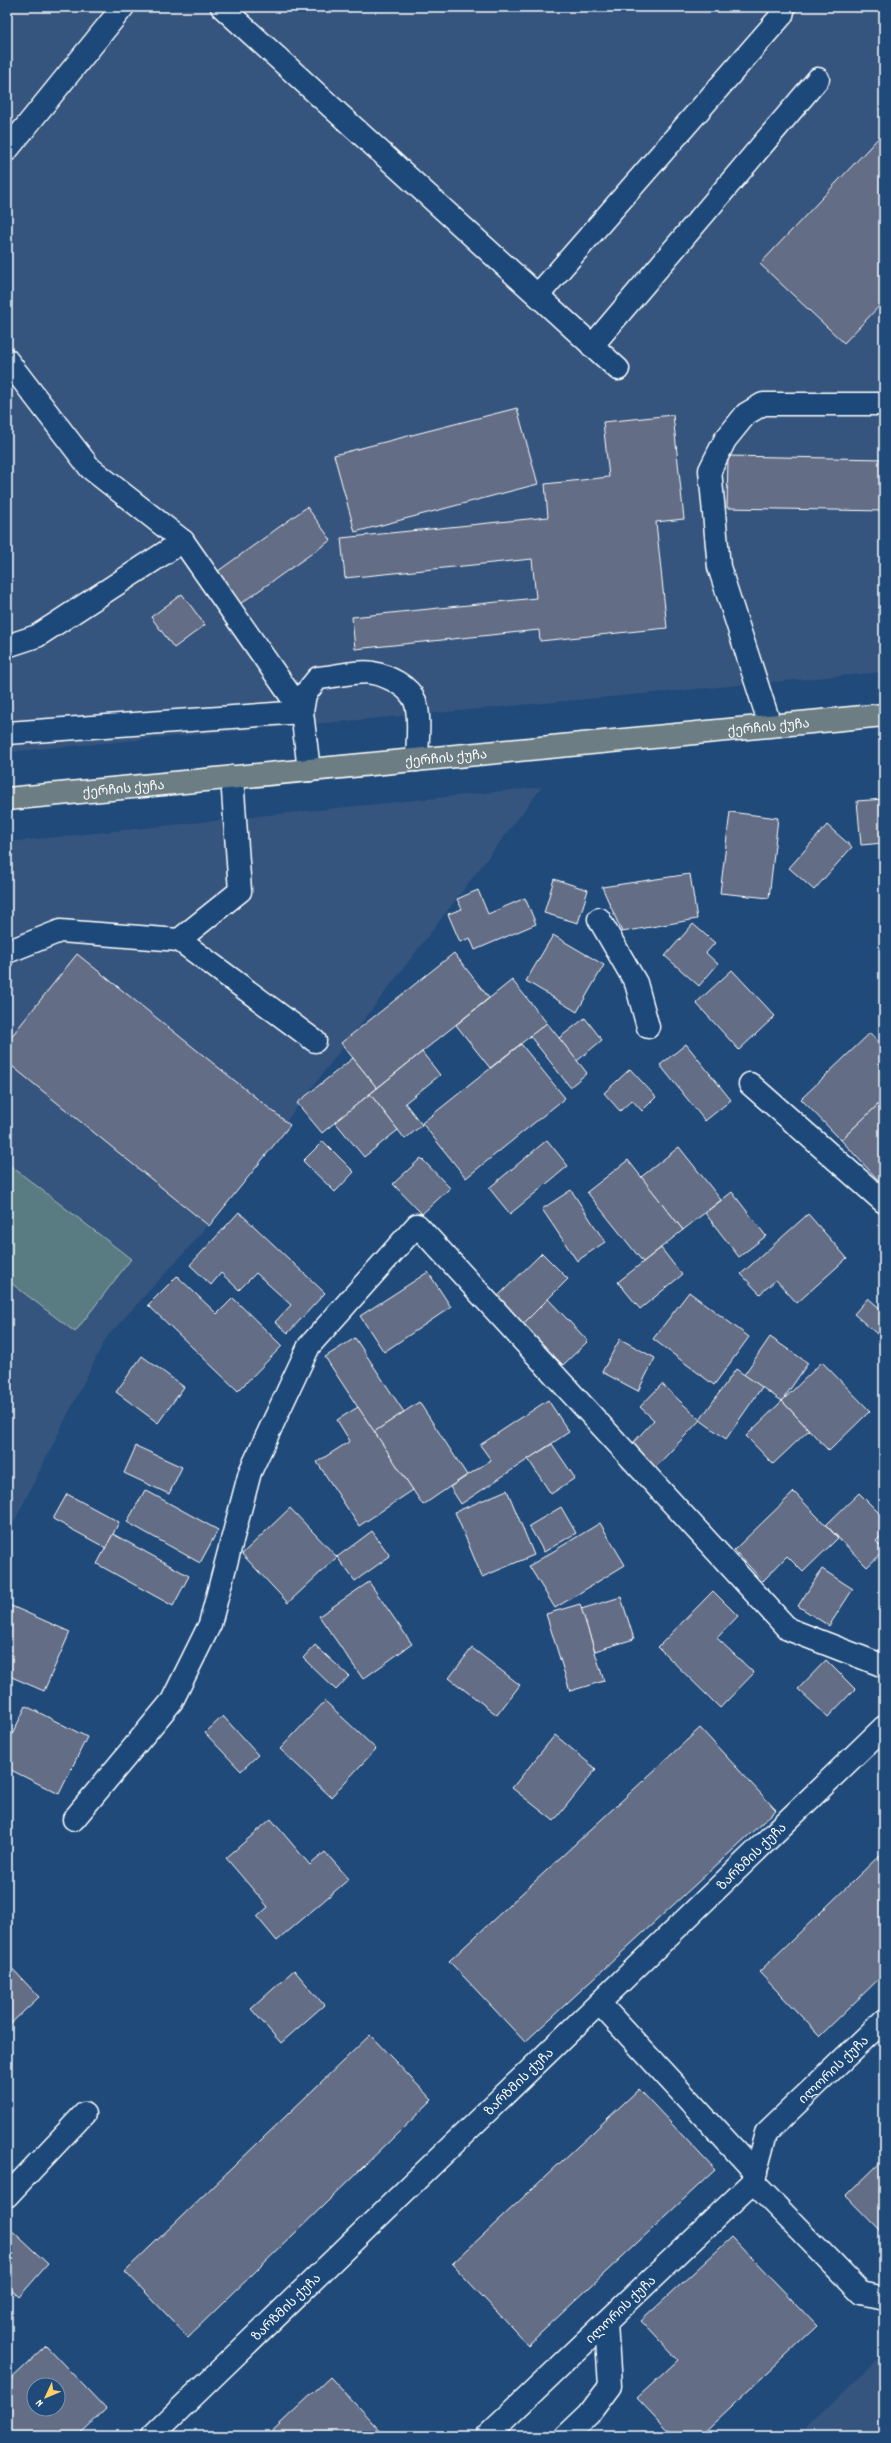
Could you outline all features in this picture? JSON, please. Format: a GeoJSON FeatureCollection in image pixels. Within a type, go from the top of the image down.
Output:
{"type":"FeatureCollection","features":[{"type":"Feature","properties":{"kind":"main road","name":"ქერჩის ქუჩა"},"geometry":{"type":"LineString","coordinates":[[7,798],[884,715]]}},
{"type":"Feature","properties":{"kind":"street"},"geometry":{"type":"LineString","coordinates":[[7,150],[123,7]]}},
{"type":"Feature","properties":{"kind":"street"},"geometry":{"type":"LineString","coordinates":[[222,7],[618,369]]}},
{"type":"Feature","properties":{"kind":"street"},"geometry":{"type":"LineString","coordinates":[[538,295],[777,20],[782,14],[784,7]]}},
{"type":"Feature","properties":{"kind":"street"},"geometry":{"type":"LineString","coordinates":[[592,346],[818,79]]}},
{"type":"Feature","properties":{"kind":"street"},"geometry":{"type":"LineString","coordinates":[[7,360],[90,468],[183,541],[302,712]]}},
{"type":"Feature","properties":{"kind":"street"},"geometry":{"type":"LineString","coordinates":[[770,725],[719,567],[710,470],[725,440],[746,414],[763,404],[884,404]]}},
{"type":"Feature","properties":{"kind":"street"},"geometry":{"type":"LineString","coordinates":[[7,646],[37,636],[183,541]]}},
{"type":"Feature","properties":{"kind":"street"},"geometry":{"type":"LineString","coordinates":[[309,770],[302,712],[305,694],[318,678],[372,672],[396,682],[407,690],[415,702],[418,730],[417,760]]}},
{"type":"Feature","properties":{"kind":"street"},"geometry":{"type":"LineString","coordinates":[[7,733],[302,712]]}},
{"type":"Feature","properties":{"kind":"street"},"geometry":{"type":"LineString","coordinates":[[179,940],[240,891],[232,777]]}},
{"type":"Feature","properties":{"kind":"street"},"geometry":{"type":"LineString","coordinates":[[600,919],[636,983],[648,1026]]}},
{"type":"Feature","properties":{"kind":"street"},"geometry":{"type":"LineString","coordinates":[[7,952],[60,931],[179,940],[315,1041]]}},
{"type":"Feature","properties":{"kind":"street"},"geometry":{"type":"LineString","coordinates":[[750,1084],[884,1202]]}},
{"type":"Feature","properties":{"kind":"street"},"geometry":{"type":"LineString","coordinates":[[74,1819],[172,1701],[210,1624],[250,1472],[309,1346],[417,1225],[788,1629],[884,1666]]}},
{"type":"Feature","properties":{"kind":"street","name":"ზარზმის ქუჩა"},"geometry":{"type":"LineString","coordinates":[[152,2436],[884,1727]]}},
{"type":"Feature","properties":{"kind":"street"},"geometry":{"type":"LineString","coordinates":[[599,2003],[755,2178],[861,2293],[884,2298]]}},
{"type":"Feature","properties":{"kind":"street","name":"ილორის ქუჩა"},"geometry":{"type":"LineString","coordinates":[[487,2436],[755,2178],[766,2133],[884,2020]]}},
{"type":"Feature","properties":{"kind":"street"},"geometry":{"type":"LineString","coordinates":[[7,2196],[84,2114]]}},
{"type":"Feature","properties":{"kind":"street"},"geometry":{"type":"LineString","coordinates":[[566,2436],[589,2414],[610,2386],[606,2323]]}},
{"type":"Feature","properties":{"kind":"shaded area"},"geometry":{"type":"Polygon","coordinates":[[[7,7],[884,7],[884,672],[7,752],[7,7]]]}},
{"type":"Feature","properties":{"kind":"shaded area"},"geometry":{"type":"Polygon","coordinates":[[[542,787],[194,1242],[106,1338],[7,1536],[7,842],[542,787]]]}},
{"type":"Feature","properties":{"kind":"shaded area"},"geometry":{"type":"Polygon","coordinates":[[[884,2353],[884,2436],[799,2436],[884,2353]]]}},
{"type":"Feature","properties":{"kind":"green space"},"geometry":{"type":"Polygon","coordinates":[[[7,1163],[131,1259],[75,1332],[7,1280],[7,1163]]]}},
{"type":"Feature","properties":{"kind":"building"},"geometry":{"type":"Polygon","coordinates":[[[884,132],[884,301],[844,343],[760,264],[884,132]]]}},
{"type":"Feature","properties":{"kind":"building"},"geometry":{"type":"Polygon","coordinates":[[[517,408],[538,484],[355,532],[334,455],[517,408]]]}},
{"type":"Feature","properties":{"kind":"building"},"geometry":{"type":"Polygon","coordinates":[[[673,415],[684,519],[656,522],[667,628],[540,641],[539,630],[355,649],[352,617],[536,598],[532,559],[345,578],[341,538],[548,517],[545,484],[609,477],[603,422],[673,415]]]}},
{"type":"Feature","properties":{"kind":"building"},"geometry":{"type":"Polygon","coordinates":[[[728,456],[884,459],[884,511],[727,508],[728,456]]]}},
{"type":"Feature","properties":{"kind":"building"},"geometry":{"type":"Polygon","coordinates":[[[307,507],[331,540],[237,606],[214,574],[307,507]]]}},
{"type":"Feature","properties":{"kind":"building"},"geometry":{"type":"Polygon","coordinates":[[[182,594],[205,625],[174,648],[151,617],[182,594]]]}},
{"type":"Feature","properties":{"kind":"building"},"geometry":{"type":"Polygon","coordinates":[[[884,799],[884,843],[861,845],[857,801],[884,799]]]}},
{"type":"Feature","properties":{"kind":"building"},"geometry":{"type":"Polygon","coordinates":[[[730,812],[778,818],[769,898],[720,893],[730,812]]]}},
{"type":"Feature","properties":{"kind":"building"},"geometry":{"type":"Polygon","coordinates":[[[827,825],[852,847],[814,890],[789,868],[827,825]]]}},
{"type":"Feature","properties":{"kind":"building"},"geometry":{"type":"Polygon","coordinates":[[[690,874],[697,919],[622,932],[602,887],[690,874]]]}},
{"type":"Feature","properties":{"kind":"building"},"geometry":{"type":"Polygon","coordinates":[[[554,879],[588,890],[578,923],[544,913],[554,879]]]}},
{"type":"Feature","properties":{"kind":"building"},"geometry":{"type":"Polygon","coordinates":[[[478,890],[488,914],[525,898],[536,924],[475,950],[470,938],[460,942],[448,914],[462,909],[457,899],[478,890]]]}},
{"type":"Feature","properties":{"kind":"building"},"geometry":{"type":"Polygon","coordinates":[[[693,924],[715,943],[706,953],[718,964],[699,986],[665,956],[693,924]]]}},
{"type":"Feature","properties":{"kind":"building"},"geometry":{"type":"Polygon","coordinates":[[[553,935],[604,965],[577,1012],[526,981],[553,935]]]}},
{"type":"Feature","properties":{"kind":"building"},"geometry":{"type":"Polygon","coordinates":[[[454,953],[489,998],[377,1088],[341,1043],[454,953]]]}},
{"type":"Feature","properties":{"kind":"building"},"geometry":{"type":"Polygon","coordinates":[[[77,954],[290,1125],[209,1226],[7,1062],[7,1042],[77,954]]]}},
{"type":"Feature","properties":{"kind":"building"},"geometry":{"type":"Polygon","coordinates":[[[732,970],[775,1016],[739,1050],[696,1003],[732,970]]]}},
{"type":"Feature","properties":{"kind":"building"},"geometry":{"type":"Polygon","coordinates":[[[512,980],[547,1023],[490,1068],[456,1025],[512,980]]]}},
{"type":"Feature","properties":{"kind":"building"},"geometry":{"type":"Polygon","coordinates":[[[585,1018],[602,1040],[577,1061],[559,1038],[585,1018]]]}},
{"type":"Feature","properties":{"kind":"building"},"geometry":{"type":"Polygon","coordinates":[[[547,1023],[587,1073],[570,1087],[530,1036],[547,1023]]]}},
{"type":"Feature","properties":{"kind":"building"},"geometry":{"type":"Polygon","coordinates":[[[870,1033],[884,1048],[884,1099],[841,1140],[801,1099],[870,1033]]]}},
{"type":"Feature","properties":{"kind":"building"},"geometry":{"type":"Polygon","coordinates":[[[521,1044],[565,1098],[466,1178],[422,1123],[521,1044]]]}},
{"type":"Feature","properties":{"kind":"building"},"geometry":{"type":"Polygon","coordinates":[[[686,1044],[731,1100],[705,1121],[660,1065],[686,1044]]]}},
{"type":"Feature","properties":{"kind":"building"},"geometry":{"type":"Polygon","coordinates":[[[422,1052],[440,1075],[405,1103],[422,1125],[405,1139],[370,1094],[422,1052]]]}},
{"type":"Feature","properties":{"kind":"building"},"geometry":{"type":"Polygon","coordinates":[[[353,1058],[377,1088],[322,1133],[297,1103],[353,1058]]]}},
{"type":"Feature","properties":{"kind":"building"},"geometry":{"type":"Polygon","coordinates":[[[630,1069],[656,1097],[642,1111],[632,1100],[620,1111],[604,1093],[630,1069]]]}},
{"type":"Feature","properties":{"kind":"building"},"geometry":{"type":"Polygon","coordinates":[[[370,1094],[398,1130],[364,1157],[335,1122],[370,1094]]]}},
{"type":"Feature","properties":{"kind":"building"},"geometry":{"type":"Polygon","coordinates":[[[884,1099],[884,1184],[883,1185],[841,1140],[884,1099]]]}},
{"type":"Feature","properties":{"kind":"building"},"geometry":{"type":"Polygon","coordinates":[[[547,1140],[568,1166],[510,1214],[489,1188],[547,1140]]]}},
{"type":"Feature","properties":{"kind":"building"},"geometry":{"type":"Polygon","coordinates":[[[323,1141],[354,1172],[335,1192],[303,1161],[323,1141]]]}},
{"type":"Feature","properties":{"kind":"building"},"geometry":{"type":"Polygon","coordinates":[[[679,1147],[721,1200],[683,1230],[641,1177],[679,1147]]]}},
{"type":"Feature","properties":{"kind":"building"},"geometry":{"type":"Polygon","coordinates":[[[421,1158],[450,1188],[422,1214],[393,1184],[421,1158]]]}},
{"type":"Feature","properties":{"kind":"building"},"geometry":{"type":"Polygon","coordinates":[[[628,1160],[683,1230],[643,1262],[587,1192],[628,1160]]]}},
{"type":"Feature","properties":{"kind":"building"},"geometry":{"type":"Polygon","coordinates":[[[571,1190],[605,1242],[577,1261],[542,1209],[571,1190]]]}},
{"type":"Feature","properties":{"kind":"building"},"geometry":{"type":"Polygon","coordinates":[[[732,1192],[766,1236],[739,1257],[705,1213],[732,1192]]]}},
{"type":"Feature","properties":{"kind":"building"},"geometry":{"type":"Polygon","coordinates":[[[239,1212],[325,1293],[288,1333],[275,1322],[291,1305],[256,1273],[239,1290],[221,1273],[211,1285],[190,1265],[239,1212]]]}},
{"type":"Feature","properties":{"kind":"building"},"geometry":{"type":"Polygon","coordinates":[[[808,1214],[847,1258],[797,1303],[776,1280],[760,1294],[741,1274],[808,1214]]]}},
{"type":"Feature","properties":{"kind":"building"},"geometry":{"type":"Polygon","coordinates":[[[661,1248],[682,1275],[640,1309],[618,1282],[661,1248]]]}},
{"type":"Feature","properties":{"kind":"building"},"geometry":{"type":"Polygon","coordinates":[[[542,1253],[568,1279],[523,1324],[497,1297],[542,1253]]]}},
{"type":"Feature","properties":{"kind":"building"},"geometry":{"type":"Polygon","coordinates":[[[428,1272],[451,1307],[384,1352],[360,1316],[428,1272]]]}},
{"type":"Feature","properties":{"kind":"building"},"geometry":{"type":"Polygon","coordinates":[[[177,1276],[217,1314],[233,1298],[282,1346],[238,1391],[148,1305],[177,1276]]]}},
{"type":"Feature","properties":{"kind":"building"},"geometry":{"type":"Polygon","coordinates":[[[689,1292],[749,1337],[714,1385],[653,1339],[689,1292]]]}},
{"type":"Feature","properties":{"kind":"building"},"geometry":{"type":"Polygon","coordinates":[[[868,1298],[884,1312],[884,1340],[854,1314],[868,1298]]]}},
{"type":"Feature","properties":{"kind":"building"},"geometry":{"type":"Polygon","coordinates":[[[548,1299],[588,1341],[563,1365],[523,1324],[548,1299]]]}},
{"type":"Feature","properties":{"kind":"building"},"geometry":{"type":"Polygon","coordinates":[[[770,1337],[808,1363],[782,1401],[744,1375],[770,1337]]]}},
{"type":"Feature","properties":{"kind":"building"},"geometry":{"type":"Polygon","coordinates":[[[355,1338],[404,1412],[374,1432],[325,1357],[355,1338]]]}},
{"type":"Feature","properties":{"kind":"building"},"geometry":{"type":"Polygon","coordinates":[[[620,1339],[655,1358],[638,1391],[602,1372],[620,1339]]]}},
{"type":"Feature","properties":{"kind":"building"},"geometry":{"type":"Polygon","coordinates":[[[142,1356],[184,1387],[158,1423],[116,1392],[142,1356]]]}},
{"type":"Feature","properties":{"kind":"building"},"geometry":{"type":"Polygon","coordinates":[[[822,1362],[870,1411],[829,1451],[782,1401],[822,1362]]]}},
{"type":"Feature","properties":{"kind":"building"},"geometry":{"type":"Polygon","coordinates":[[[736,1369],[762,1387],[726,1439],[700,1420],[736,1369]]]}},
{"type":"Feature","properties":{"kind":"building"},"geometry":{"type":"Polygon","coordinates":[[[662,1384],[700,1420],[654,1469],[630,1446],[654,1420],[640,1407],[662,1384]]]}},
{"type":"Feature","properties":{"kind":"building"},"geometry":{"type":"Polygon","coordinates":[[[548,1400],[569,1432],[461,1504],[450,1487],[491,1460],[480,1445],[548,1400]]]}},
{"type":"Feature","properties":{"kind":"building"},"geometry":{"type":"Polygon","coordinates":[[[782,1401],[809,1430],[773,1464],[746,1436],[782,1401]]]}},
{"type":"Feature","properties":{"kind":"building"},"geometry":{"type":"Polygon","coordinates":[[[419,1402],[467,1475],[423,1505],[374,1432],[419,1402]]]}},
{"type":"Feature","properties":{"kind":"building"},"geometry":{"type":"Polygon","coordinates":[[[358,1407],[413,1490],[359,1526],[317,1462],[350,1441],[337,1420],[358,1407]]]}},
{"type":"Feature","properties":{"kind":"building"},"geometry":{"type":"Polygon","coordinates":[[[552,1444],[575,1478],[551,1494],[528,1459],[552,1444]]]}},
{"type":"Feature","properties":{"kind":"building"},"geometry":{"type":"Polygon","coordinates":[[[136,1446],[182,1467],[169,1494],[124,1473],[136,1446]]]}},
{"type":"Feature","properties":{"kind":"building"},"geometry":{"type":"Polygon","coordinates":[[[145,1490],[218,1530],[200,1563],[127,1522],[145,1490]]]}},
{"type":"Feature","properties":{"kind":"building"},"geometry":{"type":"Polygon","coordinates":[[[507,1490],[534,1555],[482,1577],[455,1512],[507,1490]]]}},
{"type":"Feature","properties":{"kind":"building"},"geometry":{"type":"Polygon","coordinates":[[[794,1492],[838,1538],[803,1572],[787,1556],[763,1581],[734,1550],[794,1492]]]}},
{"type":"Feature","properties":{"kind":"building"},"geometry":{"type":"Polygon","coordinates":[[[859,1493],[884,1518],[884,1534],[876,1541],[884,1551],[867,1567],[826,1525],[859,1493]]]}},
{"type":"Feature","properties":{"kind":"building"},"geometry":{"type":"Polygon","coordinates":[[[67,1494],[119,1522],[106,1548],[53,1519],[67,1494]]]}},
{"type":"Feature","properties":{"kind":"building"},"geometry":{"type":"Polygon","coordinates":[[[561,1507],[576,1533],[544,1552],[529,1526],[561,1507]]]}},
{"type":"Feature","properties":{"kind":"building"},"geometry":{"type":"Polygon","coordinates":[[[290,1508],[337,1557],[288,1603],[242,1554],[290,1508]]]}},
{"type":"Feature","properties":{"kind":"building"},"geometry":{"type":"Polygon","coordinates":[[[600,1523],[625,1565],[555,1608],[529,1566],[600,1523]]]}},
{"type":"Feature","properties":{"kind":"building"},"geometry":{"type":"Polygon","coordinates":[[[372,1531],[390,1556],[355,1581],[337,1557],[372,1531]]]}},
{"type":"Feature","properties":{"kind":"building"},"geometry":{"type":"Polygon","coordinates":[[[113,1534],[189,1576],[173,1606],[97,1564],[113,1534]]]}},
{"type":"Feature","properties":{"kind":"building"},"geometry":{"type":"Polygon","coordinates":[[[822,1569],[853,1589],[829,1626],[798,1606],[822,1569]]]}},
{"type":"Feature","properties":{"kind":"building"},"geometry":{"type":"Polygon","coordinates":[[[369,1582],[412,1644],[363,1679],[319,1616],[369,1582]]]}},
{"type":"Feature","properties":{"kind":"building"},"geometry":{"type":"Polygon","coordinates":[[[713,1591],[738,1616],[717,1638],[754,1673],[720,1708],[658,1647],[713,1591]]]}},
{"type":"Feature","properties":{"kind":"building"},"geometry":{"type":"Polygon","coordinates":[[[621,1597],[634,1639],[595,1651],[581,1609],[621,1597]]]}},
{"type":"Feature","properties":{"kind":"building"},"geometry":{"type":"Polygon","coordinates":[[[7,1604],[70,1632],[44,1691],[7,1675],[7,1604]]]}},
{"type":"Feature","properties":{"kind":"building"},"geometry":{"type":"Polygon","coordinates":[[[580,1604],[604,1681],[570,1691],[546,1614],[580,1604]]]}},
{"type":"Feature","properties":{"kind":"building"},"geometry":{"type":"Polygon","coordinates":[[[315,1645],[349,1676],[336,1690],[303,1658],[315,1645]]]}},
{"type":"Feature","properties":{"kind":"building"},"geometry":{"type":"Polygon","coordinates":[[[472,1648],[520,1685],[497,1715],[449,1678],[472,1648]]]}},
{"type":"Feature","properties":{"kind":"building"},"geometry":{"type":"Polygon","coordinates":[[[826,1660],[855,1689],[828,1717],[798,1689],[826,1660]]]}},
{"type":"Feature","properties":{"kind":"building"},"geometry":{"type":"Polygon","coordinates":[[[325,1701],[376,1749],[331,1797],[280,1749],[325,1701]]]}},
{"type":"Feature","properties":{"kind":"building"},"geometry":{"type":"Polygon","coordinates":[[[26,1706],[87,1737],[59,1794],[7,1768],[7,1745],[26,1706]]]}},
{"type":"Feature","properties":{"kind":"building"},"geometry":{"type":"Polygon","coordinates":[[[223,1716],[258,1755],[241,1771],[205,1733],[223,1716]]]}},
{"type":"Feature","properties":{"kind":"building"},"geometry":{"type":"Polygon","coordinates":[[[700,1728],[776,1810],[525,2042],[449,1961],[700,1728]]]}},
{"type":"Feature","properties":{"kind":"building"},"geometry":{"type":"Polygon","coordinates":[[[555,1735],[596,1769],[554,1821],[512,1788],[555,1735]]]}},
{"type":"Feature","properties":{"kind":"building"},"geometry":{"type":"Polygon","coordinates":[[[271,1819],[310,1865],[325,1852],[349,1879],[277,1941],[257,1917],[268,1907],[226,1858],[271,1819]]]}},
{"type":"Feature","properties":{"kind":"building"},"geometry":{"type":"Polygon","coordinates":[[[884,1851],[884,1974],[820,2036],[759,1972],[884,1851]]]}},
{"type":"Feature","properties":{"kind":"building"},"geometry":{"type":"Polygon","coordinates":[[[7,1963],[39,1997],[7,2027],[7,1963]]]}},
{"type":"Feature","properties":{"kind":"building"},"geometry":{"type":"Polygon","coordinates":[[[294,1970],[324,2005],[281,2043],[251,2009],[294,1970]]]}},
{"type":"Feature","properties":{"kind":"building"},"geometry":{"type":"Polygon","coordinates":[[[370,2035],[432,2100],[188,2337],[125,2271],[370,2035]]]}},
{"type":"Feature","properties":{"kind":"building"},"geometry":{"type":"Polygon","coordinates":[[[639,2089],[715,2170],[528,2345],[452,2264],[639,2089]]]}},
{"type":"Feature","properties":{"kind":"building"},"geometry":{"type":"Polygon","coordinates":[[[884,2159],[884,2235],[846,2196],[884,2159]]]}},
{"type":"Feature","properties":{"kind":"building"},"geometry":{"type":"Polygon","coordinates":[[[7,2226],[48,2264],[19,2297],[7,2286],[7,2226]]]}},
{"type":"Feature","properties":{"kind":"building"},"geometry":{"type":"Polygon","coordinates":[[[732,2237],[817,2326],[700,2436],[673,2436],[637,2398],[678,2360],[641,2321],[732,2237]]]}},
{"type":"Feature","properties":{"kind":"building"},"geometry":{"type":"Polygon","coordinates":[[[7,2286],[12,2291],[7,2297],[7,2286]]]}},
{"type":"Feature","properties":{"kind":"building"},"geometry":{"type":"Polygon","coordinates":[[[46,2346],[106,2409],[78,2436],[7,2436],[7,2383],[46,2346]]]}},
{"type":"Feature","properties":{"kind":"building"},"geometry":{"type":"Polygon","coordinates":[[[330,2377],[385,2436],[267,2436],[330,2377]]]}}]}
